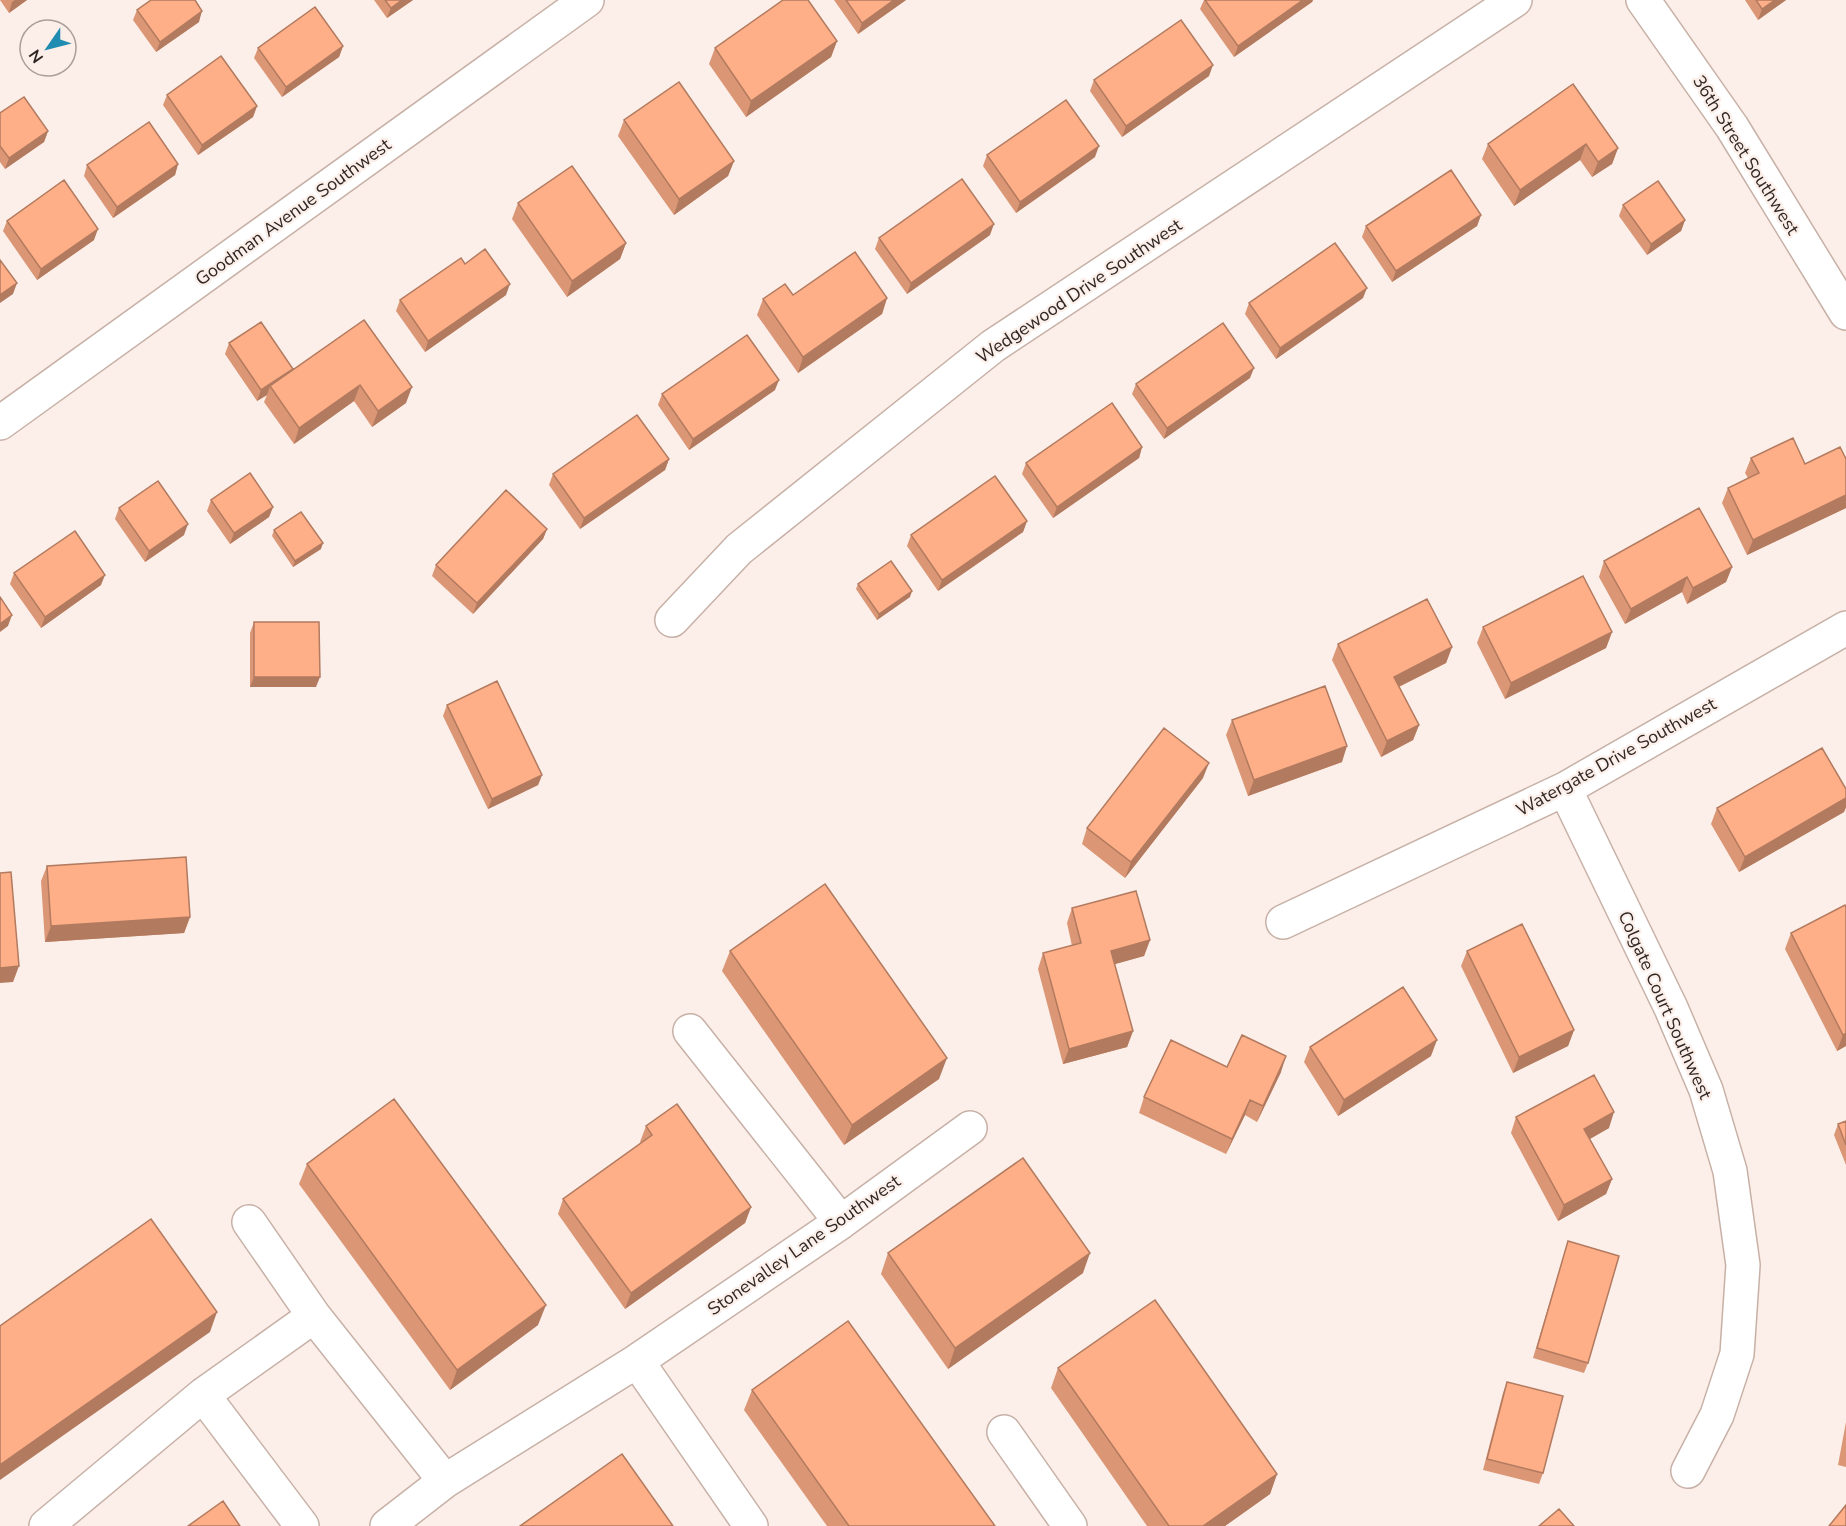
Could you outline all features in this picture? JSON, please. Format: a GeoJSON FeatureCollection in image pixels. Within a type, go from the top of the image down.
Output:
{"type":"FeatureCollection","features":[{"type":"Feature","properties":{"kind":"street","name":"Goodman Avenue Southwest"},"geometry":{"type":"LineString","coordinates":[[0,423],[587,0]]}},
{"type":"Feature","properties":{"kind":"street","name":"Wedgewood Drive Southwest"},"geometry":{"type":"LineString","coordinates":[[672,620],[739,549],[993,346],[1515,0]]}},
{"type":"Feature","properties":{"kind":"street","name":"36th Street Southwest"},"geometry":{"type":"LineString","coordinates":[[1643,0],[1732,126],[1846,313]]}},
{"type":"Feature","properties":{"kind":"street","name":"Watergate Drive Southwest"},"geometry":{"type":"LineString","coordinates":[[1283,922],[1565,789],[1846,628]]}},
{"type":"Feature","properties":{"kind":"street","name":"Colgate Court Southwest"},"geometry":{"type":"LineString","coordinates":[[1565,789],[1666,998],[1702,1080],[1730,1171],[1743,1265],[1737,1354],[1717,1415],[1688,1471]]}},
{"type":"Feature","properties":{"kind":"street"},"geometry":{"type":"LineString","coordinates":[[690,1030],[841,1222]]}},
{"type":"Feature","properties":{"kind":"street","name":"Stonevalley Lane Southwest"},"geometry":{"type":"LineString","coordinates":[[445,1480],[637,1361],[841,1222],[970,1128]]}},
{"type":"Feature","properties":{"kind":"street"},"geometry":{"type":"LineString","coordinates":[[249,1221],[314,1316],[445,1480],[387,1526]]}},
{"type":"Feature","properties":{"kind":"street"},"geometry":{"type":"LineString","coordinates":[[46,1526],[203,1395],[314,1316]]}},
{"type":"Feature","properties":{"kind":"street"},"geometry":{"type":"LineString","coordinates":[[637,1361],[751,1526]]}},
{"type":"Feature","properties":{"kind":"street"},"geometry":{"type":"LineString","coordinates":[[203,1395],[302,1526]]}},
{"type":"Feature","properties":{"kind":"street"},"geometry":{"type":"LineString","coordinates":[[1004,1432],[1070,1526]]}},
{"type":"Feature","properties":{"kind":"building"},"geometry":{"type":"Polygon","coordinates":[[[151,0],[195,0],[202,11],[160,42],[137,10],[151,0]]]}},
{"type":"Feature","properties":{"kind":"building"},"geometry":{"type":"Polygon","coordinates":[[[385,0],[402,0],[391,8],[385,0]]]}},
{"type":"Feature","properties":{"kind":"building"},"geometry":{"type":"Polygon","coordinates":[[[783,0],[808,0],[837,41],[751,101],[715,48],[783,0]]]}},
{"type":"Feature","properties":{"kind":"building"},"geometry":{"type":"Polygon","coordinates":[[[846,0],[894,0],[862,23],[846,0]]]}},
{"type":"Feature","properties":{"kind":"building"},"geometry":{"type":"Polygon","coordinates":[[[1205,0],[1303,0],[1238,46],[1205,0]]]}},
{"type":"Feature","properties":{"kind":"building"},"geometry":{"type":"Polygon","coordinates":[[[1756,0],[1775,0],[1762,9],[1756,0]]]}},
{"type":"Feature","properties":{"kind":"building"},"geometry":{"type":"Polygon","coordinates":[[[315,7],[343,46],[286,87],[258,48],[315,7]]]}},
{"type":"Feature","properties":{"kind":"building"},"geometry":{"type":"Polygon","coordinates":[[[1181,20],[1213,65],[1126,126],[1094,80],[1181,20]]]}},
{"type":"Feature","properties":{"kind":"building"},"geometry":{"type":"Polygon","coordinates":[[[221,56],[257,106],[202,145],[167,95],[221,56]]]}},
{"type":"Feature","properties":{"kind":"building"},"geometry":{"type":"Polygon","coordinates":[[[679,82],[734,161],[679,199],[624,120],[679,82]]]}},
{"type":"Feature","properties":{"kind":"building"},"geometry":{"type":"Polygon","coordinates":[[[1573,84],[1618,148],[1598,162],[1586,144],[1520,190],[1488,144],[1573,84]]]}},
{"type":"Feature","properties":{"kind":"building"},"geometry":{"type":"Polygon","coordinates":[[[24,97],[48,131],[9,158],[0,146],[0,113],[24,97]]]}},
{"type":"Feature","properties":{"kind":"building"},"geometry":{"type":"Polygon","coordinates":[[[1066,100],[1099,146],[1020,202],[987,155],[1066,100]]]}},
{"type":"Feature","properties":{"kind":"building"},"geometry":{"type":"Polygon","coordinates":[[[149,122],[178,164],[117,207],[87,165],[149,122]]]}},
{"type":"Feature","properties":{"kind":"building"},"geometry":{"type":"Polygon","coordinates":[[[572,166],[626,243],[572,281],[518,203],[572,166]]]}},
{"type":"Feature","properties":{"kind":"building"},"geometry":{"type":"Polygon","coordinates":[[[1451,170],[1481,215],[1396,271],[1366,226],[1451,170]]]}},
{"type":"Feature","properties":{"kind":"building"},"geometry":{"type":"Polygon","coordinates":[[[962,179],[994,224],[911,283],[879,238],[962,179]]]}},
{"type":"Feature","properties":{"kind":"building"},"geometry":{"type":"Polygon","coordinates":[[[64,180],[98,229],[41,269],[7,221],[64,180]]]}},
{"type":"Feature","properties":{"kind":"building"},"geometry":{"type":"Polygon","coordinates":[[[1658,181],[1685,220],[1651,244],[1623,205],[1658,181]]]}},
{"type":"Feature","properties":{"kind":"building"},"geometry":{"type":"Polygon","coordinates":[[[1335,243],[1367,288],[1280,348],[1249,303],[1335,243]]]}},
{"type":"Feature","properties":{"kind":"building"},"geometry":{"type":"Polygon","coordinates":[[[485,249],[510,284],[428,341],[400,300],[461,258],[465,264],[485,249]]]}},
{"type":"Feature","properties":{"kind":"building"},"geometry":{"type":"Polygon","coordinates":[[[855,252],[887,298],[803,357],[763,299],[785,284],[793,295],[855,252]]]}},
{"type":"Feature","properties":{"kind":"building"},"geometry":{"type":"Polygon","coordinates":[[[0,260],[17,283],[0,295],[0,260]]]}},
{"type":"Feature","properties":{"kind":"building"},"geometry":{"type":"Polygon","coordinates":[[[364,320],[412,387],[378,411],[360,385],[299,428],[270,386],[364,320]]]}},
{"type":"Feature","properties":{"kind":"building"},"geometry":{"type":"Polygon","coordinates":[[[261,322],[293,369],[261,390],[229,343],[261,322]]]}},
{"type":"Feature","properties":{"kind":"building"},"geometry":{"type":"Polygon","coordinates":[[[1223,323],[1254,368],[1167,428],[1136,384],[1223,323]]]}},
{"type":"Feature","properties":{"kind":"building"},"geometry":{"type":"Polygon","coordinates":[[[747,335],[779,380],[693,439],[662,394],[747,335]]]}},
{"type":"Feature","properties":{"kind":"building"},"geometry":{"type":"Polygon","coordinates":[[[1112,403],[1142,447],[1057,507],[1026,463],[1112,403]]]}},
{"type":"Feature","properties":{"kind":"building"},"geometry":{"type":"Polygon","coordinates":[[[637,415],[669,459],[584,518],[553,474],[637,415]]]}},
{"type":"Feature","properties":{"kind":"building"},"geometry":{"type":"Polygon","coordinates":[[[1793,438],[1805,464],[1840,447],[1846,459],[1846,495],[1753,540],[1728,488],[1759,473],[1751,458],[1793,438]]]}},
{"type":"Feature","properties":{"kind":"building"},"geometry":{"type":"Polygon","coordinates":[[[250,473],[273,507],[234,533],[211,500],[250,473]]]}},
{"type":"Feature","properties":{"kind":"building"},"geometry":{"type":"Polygon","coordinates":[[[995,476],[1027,521],[942,580],[911,535],[995,476]]]}},
{"type":"Feature","properties":{"kind":"building"},"geometry":{"type":"Polygon","coordinates":[[[158,481],[188,524],[149,551],[119,508],[158,481]]]}},
{"type":"Feature","properties":{"kind":"building"},"geometry":{"type":"Polygon","coordinates":[[[506,490],[547,529],[477,603],[436,565],[506,490]]]}},
{"type":"Feature","properties":{"kind":"building"},"geometry":{"type":"Polygon","coordinates":[[[1699,508],[1732,567],[1693,588],[1687,577],[1631,609],[1604,561],[1699,508]]]}},
{"type":"Feature","properties":{"kind":"building"},"geometry":{"type":"Polygon","coordinates":[[[301,512],[323,543],[295,561],[274,530],[301,512]]]}},
{"type":"Feature","properties":{"kind":"building"},"geometry":{"type":"Polygon","coordinates":[[[75,531],[105,575],[45,617],[14,573],[75,531]]]}},
{"type":"Feature","properties":{"kind":"building"},"geometry":{"type":"Polygon","coordinates":[[[891,561],[912,591],[879,614],[858,584],[891,561]]]}},
{"type":"Feature","properties":{"kind":"building"},"geometry":{"type":"Polygon","coordinates":[[[1583,576],[1612,632],[1511,683],[1483,627],[1583,576]]]}},
{"type":"Feature","properties":{"kind":"building"},"geometry":{"type":"Polygon","coordinates":[[[0,597],[12,615],[0,624],[0,597]]]}},
{"type":"Feature","properties":{"kind":"building"},"geometry":{"type":"Polygon","coordinates":[[[1427,599],[1452,647],[1394,677],[1419,725],[1387,741],[1338,644],[1427,599]]]}},
{"type":"Feature","properties":{"kind":"building"},"geometry":{"type":"Polygon","coordinates":[[[254,622],[319,622],[320,677],[254,677],[254,622]]]}},
{"type":"Feature","properties":{"kind":"building"},"geometry":{"type":"Polygon","coordinates":[[[497,681],[542,775],[492,799],[447,705],[497,681]]]}},
{"type":"Feature","properties":{"kind":"building"},"geometry":{"type":"Polygon","coordinates":[[[1325,686],[1347,746],[1254,780],[1232,720],[1325,686]]]}},
{"type":"Feature","properties":{"kind":"building"},"geometry":{"type":"Polygon","coordinates":[[[1164,728],[1209,763],[1131,862],[1087,828],[1164,728]]]}},
{"type":"Feature","properties":{"kind":"building"},"geometry":{"type":"Polygon","coordinates":[[[1822,748],[1846,789],[1846,798],[1745,857],[1717,808],[1822,748]]]}},
{"type":"Feature","properties":{"kind":"building"},"geometry":{"type":"Polygon","coordinates":[[[186,857],[190,917],[51,926],[47,866],[186,857]]]}},
{"type":"Feature","properties":{"kind":"building"},"geometry":{"type":"Polygon","coordinates":[[[11,872],[19,966],[0,968],[0,873],[11,872]]]}},
{"type":"Feature","properties":{"kind":"building"},"geometry":{"type":"Polygon","coordinates":[[[825,884],[947,1058],[852,1125],[730,951],[825,884]]]}},
{"type":"Feature","properties":{"kind":"building"},"geometry":{"type":"Polygon","coordinates":[[[1136,891],[1150,940],[1111,951],[1133,1031],[1069,1049],[1043,953],[1081,943],[1072,908],[1136,891]]]}},
{"type":"Feature","properties":{"kind":"building"},"geometry":{"type":"Polygon","coordinates":[[[1845,905],[1846,1033],[1843,1035],[1791,933],[1845,905]]]}},
{"type":"Feature","properties":{"kind":"building"},"geometry":{"type":"Polygon","coordinates":[[[1522,924],[1574,1030],[1519,1057],[1467,951],[1522,924]]]}},
{"type":"Feature","properties":{"kind":"building"},"geometry":{"type":"Polygon","coordinates":[[[1403,987],[1437,1040],[1344,1100],[1310,1047],[1403,987]]]}},
{"type":"Feature","properties":{"kind":"building"},"geometry":{"type":"Polygon","coordinates":[[[1242,1035],[1286,1056],[1263,1106],[1250,1100],[1232,1139],[1144,1097],[1171,1040],[1227,1067],[1242,1035]]]}},
{"type":"Feature","properties":{"kind":"building"},"geometry":{"type":"Polygon","coordinates":[[[1594,1075],[1614,1112],[1584,1129],[1612,1179],[1564,1205],[1516,1117],[1594,1075]]]}},
{"type":"Feature","properties":{"kind":"building"},"geometry":{"type":"Polygon","coordinates":[[[394,1099],[546,1305],[457,1370],[307,1164],[394,1099]]]}},
{"type":"Feature","properties":{"kind":"building"},"geometry":{"type":"Polygon","coordinates":[[[677,1104],[751,1207],[631,1293],[563,1199],[652,1135],[646,1126],[677,1104]]]}},
{"type":"Feature","properties":{"kind":"building"},"geometry":{"type":"Polygon","coordinates":[[[1846,1121],[1846,1145],[1838,1124],[1846,1121]]]}},
{"type":"Feature","properties":{"kind":"building"},"geometry":{"type":"Polygon","coordinates":[[[1023,1158],[1090,1253],[955,1348],[888,1253],[1023,1158]]]}},
{"type":"Feature","properties":{"kind":"building"},"geometry":{"type":"Polygon","coordinates":[[[151,1219],[217,1312],[0,1465],[0,1326],[151,1219]]]}},
{"type":"Feature","properties":{"kind":"building"},"geometry":{"type":"Polygon","coordinates":[[[1568,1241],[1619,1256],[1588,1363],[1537,1348],[1568,1241]]]}},
{"type":"Feature","properties":{"kind":"building"},"geometry":{"type":"Polygon","coordinates":[[[1155,1300],[1277,1474],[1203,1526],[1169,1526],[1058,1368],[1155,1300]]]}},
{"type":"Feature","properties":{"kind":"building"},"geometry":{"type":"Polygon","coordinates":[[[848,1321],[995,1526],[849,1526],[752,1390],[848,1321]]]}},
{"type":"Feature","properties":{"kind":"building"},"geometry":{"type":"Polygon","coordinates":[[[1507,1382],[1563,1396],[1543,1473],[1487,1459],[1507,1382]]]}},
{"type":"Feature","properties":{"kind":"building"},"geometry":{"type":"Polygon","coordinates":[[[622,1454],[673,1526],[520,1526],[622,1454]]]}},
{"type":"Feature","properties":{"kind":"building"},"geometry":{"type":"Polygon","coordinates":[[[223,1501],[240,1526],[188,1526],[223,1501]]]}},
{"type":"Feature","properties":{"kind":"building"},"geometry":{"type":"Polygon","coordinates":[[[1846,1505],[1846,1526],[1829,1526],[1846,1505]]]}},
{"type":"Feature","properties":{"kind":"building"},"geometry":{"type":"Polygon","coordinates":[[[1559,1509],[1574,1526],[1539,1526],[1559,1509]]]}}]}
